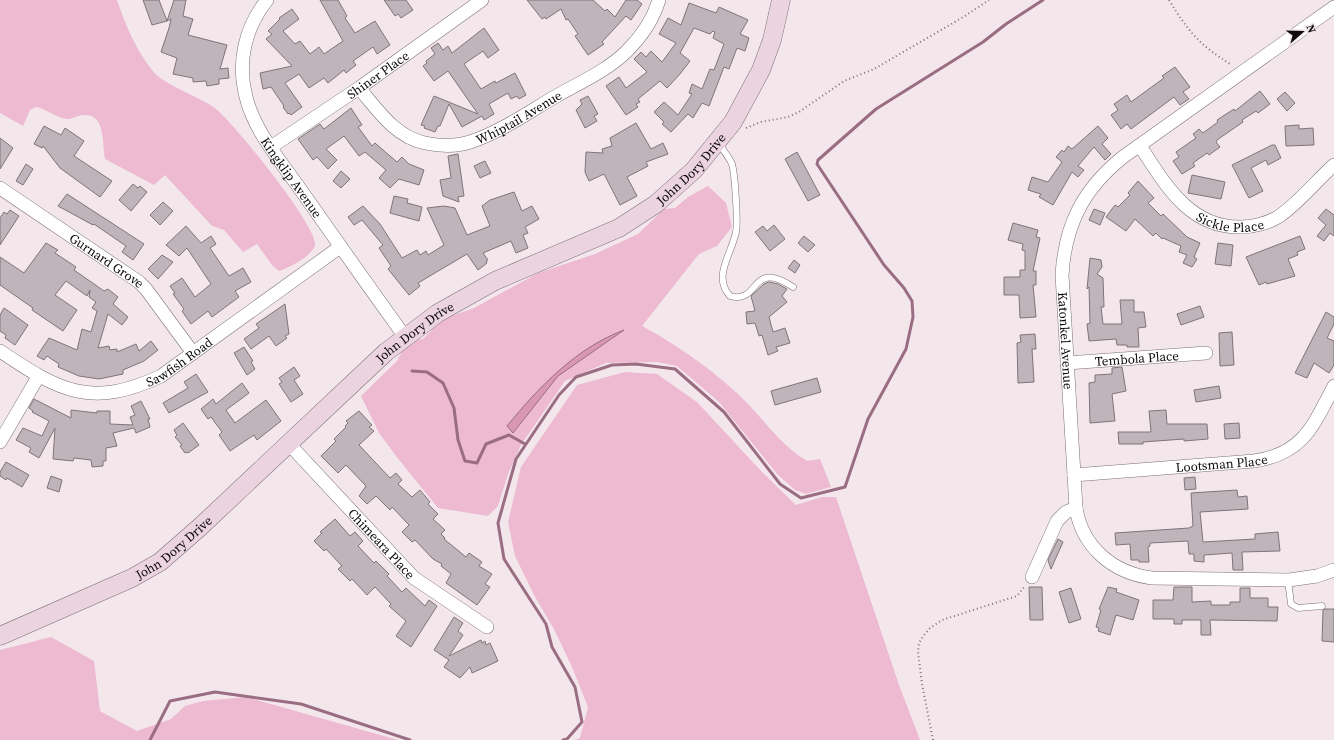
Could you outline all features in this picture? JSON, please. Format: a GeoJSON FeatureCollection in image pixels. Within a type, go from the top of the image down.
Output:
{"type":"FeatureCollection","features":[{"type":"Feature","properties":{"kind":"street","name":"Kingklip Avenue"},"geometry":{"type":"LineString","coordinates":[[267,0],[256,15],[246,36],[243,65],[246,97],[252,112],[271,147],[340,247],[405,337]]}},
{"type":"Feature","properties":{"kind":"street","name":"Shiner Place"},"geometry":{"type":"LineString","coordinates":[[271,147],[358,88],[482,0]]}},
{"type":"Feature","properties":{"kind":"street","name":"Whiptail Avenue"},"geometry":{"type":"LineString","coordinates":[[358,88],[392,126],[411,139],[423,143],[445,146],[470,142],[528,112],[620,57],[644,31],[654,15],[659,0]]}},
{"type":"Feature","properties":{"kind":"street","name":"John Dory Drive"},"geometry":{"type":"LineString","coordinates":[[0,636],[115,586],[151,568],[189,537],[405,337],[438,313],[476,291],[597,239],[636,217],[677,187],[694,170],[733,122],[761,70],[772,40],[781,0]]}},
{"type":"Feature","properties":{"kind":"street","name":"Katonkel Avenue"},"geometry":{"type":"LineString","coordinates":[[1334,7],[1105,172],[1083,200],[1073,219],[1063,256],[1062,275],[1076,508],[1081,526],[1093,548],[1113,565],[1128,572],[1152,578],[1288,580],[1317,576],[1334,570]]}},
{"type":"Feature","properties":{"kind":"street","name":"Sickle Place"},"geometry":{"type":"LineString","coordinates":[[1140,146],[1164,182],[1187,209],[1198,217],[1209,222],[1235,227],[1254,226],[1276,218],[1289,208],[1334,165]]}},
{"type":"Feature","properties":{"kind":"street","name":"Gurnard Grove"},"geometry":{"type":"LineString","coordinates":[[0,188],[139,282],[146,289],[193,354]]}},
{"type":"Feature","properties":{"kind":"street","name":"Sawfish Road"},"geometry":{"type":"LineString","coordinates":[[0,351],[38,376],[59,386],[89,392],[118,392],[133,388],[161,376],[340,247]]}},
{"type":"Feature","properties":{"kind":"street","name":"Tembola Place"},"geometry":{"type":"LineString","coordinates":[[1067,363],[1206,352]]}},
{"type":"Feature","properties":{"kind":"street"},"geometry":{"type":"LineString","coordinates":[[0,442],[38,376]]}},
{"type":"Feature","properties":{"kind":"street","name":"Lootsman Place"},"geometry":{"type":"LineString","coordinates":[[1074,475],[1254,461],[1278,456],[1296,445],[1313,425],[1334,386]]}},
{"type":"Feature","properties":{"kind":"street","name":"Chimeara Place"},"geometry":{"type":"LineString","coordinates":[[289,444],[414,578],[488,627]]}},
{"type":"Feature","properties":{"kind":"street"},"geometry":{"type":"LineString","coordinates":[[1032,577],[1057,521],[1066,512],[1076,508]]}},
{"type":"Feature","properties":{"kind":"lane"},"geometry":{"type":"LineString","coordinates":[[718,142],[732,165],[734,184],[736,232],[723,270],[722,277],[725,288],[730,296],[741,298],[747,295],[760,280],[770,277],[779,278],[793,287]]}},
{"type":"Feature","properties":{"kind":"lane"},"geometry":{"type":"LineString","coordinates":[[1288,580],[1289,602],[1293,606],[1298,608],[1322,606]]}},
{"type":"Feature","properties":{"kind":"path"},"geometry":{"type":"LineString","coordinates":[[744,128],[761,122],[788,118],[844,81],[874,69],[989,0]]}},
{"type":"Feature","properties":{"kind":"path"},"geometry":{"type":"LineString","coordinates":[[1169,0],[1186,28],[1213,54],[1243,72]]}},
{"type":"Feature","properties":{"kind":"path"},"geometry":{"type":"LineString","coordinates":[[933,740],[922,684],[918,652],[919,643],[930,628],[942,620],[1017,596],[1032,577]]}},
{"type":"Feature","properties":{"kind":"shaded area"},"geometry":{"type":"Polygon","coordinates":[[[0,0],[117,0],[141,54],[152,70],[173,86],[216,109],[226,118],[256,153],[303,218],[312,235],[315,245],[310,253],[300,261],[279,271],[272,265],[257,244],[243,252],[224,230],[212,226],[165,175],[154,185],[105,159],[102,130],[96,119],[90,116],[81,115],[70,119],[64,119],[36,107],[30,110],[23,126],[0,113],[0,0]]]}},
{"type":"Feature","properties":{"kind":"shaded area"},"geometry":{"type":"Polygon","coordinates":[[[708,186],[726,203],[732,227],[717,246],[699,254],[642,326],[684,351],[725,382],[790,449],[798,455],[807,461],[820,459],[831,487],[806,494],[795,490],[778,475],[719,402],[677,366],[657,362],[606,363],[565,381],[521,445],[508,474],[498,506],[488,516],[438,508],[379,433],[361,396],[397,361],[407,341],[423,339],[443,319],[474,308],[538,273],[595,254],[638,234],[664,209],[675,208],[688,197],[708,186]]]}},
{"type":"Feature","properties":{"kind":"shaded area"},"geometry":{"type":"Polygon","coordinates":[[[624,330],[558,376],[513,433],[507,426],[545,383],[574,358],[590,347],[624,330]]]}},
{"type":"Feature","properties":{"kind":"shaded area"},"geometry":{"type":"Polygon","coordinates":[[[625,372],[657,374],[697,402],[762,472],[796,505],[822,497],[836,497],[899,685],[920,740],[575,740],[580,738],[588,707],[572,667],[555,631],[534,595],[515,556],[508,522],[521,467],[577,385],[625,372]]]}},
{"type":"Feature","properties":{"kind":"shaded area"},"geometry":{"type":"Polygon","coordinates":[[[51,637],[94,661],[100,711],[137,731],[171,719],[185,706],[203,701],[246,697],[398,740],[0,740],[0,650],[51,637]]]}},
{"type":"Feature","properties":{"kind":"building"},"geometry":{"type":"Polygon","coordinates":[[[143,0],[159,0],[167,21],[152,25],[143,0]]]}},
{"type":"Feature","properties":{"kind":"building"},"geometry":{"type":"Polygon","coordinates":[[[174,0],[186,0],[183,16],[193,19],[188,35],[227,45],[220,69],[228,68],[229,78],[219,79],[219,84],[207,86],[206,81],[193,82],[193,78],[173,74],[177,58],[161,52],[169,28],[171,19],[167,21],[174,0]]]}},
{"type":"Feature","properties":{"kind":"building"},"geometry":{"type":"Polygon","coordinates":[[[320,0],[338,0],[347,16],[345,18],[355,33],[375,21],[390,45],[377,54],[373,47],[353,61],[356,65],[346,73],[344,70],[328,83],[324,78],[309,88],[299,74],[285,83],[302,107],[291,115],[289,113],[288,114],[283,107],[284,106],[271,87],[263,89],[260,73],[292,66],[266,39],[272,34],[268,31],[280,19],[279,18],[292,9],[299,19],[283,31],[295,44],[300,41],[310,54],[319,47],[324,54],[343,41],[320,0]]]}},
{"type":"Feature","properties":{"kind":"building"},"geometry":{"type":"Polygon","coordinates":[[[384,0],[406,0],[413,10],[401,18],[398,14],[395,16],[384,0]]]}},
{"type":"Feature","properties":{"kind":"building"},"geometry":{"type":"Polygon","coordinates":[[[527,0],[593,0],[605,11],[607,9],[615,17],[626,0],[637,0],[642,4],[631,20],[626,16],[602,42],[604,44],[588,55],[575,36],[578,34],[568,19],[566,20],[561,9],[546,19],[545,17],[542,19],[527,0]]]}},
{"type":"Feature","properties":{"kind":"building"},"geometry":{"type":"Polygon","coordinates":[[[689,3],[716,13],[719,7],[748,20],[740,34],[749,38],[745,51],[737,48],[729,69],[724,67],[709,106],[702,103],[693,118],[688,114],[671,132],[662,124],[664,122],[654,112],[664,102],[678,115],[692,94],[689,93],[692,84],[702,89],[710,69],[714,70],[724,44],[713,38],[715,32],[713,31],[710,34],[694,28],[680,53],[690,61],[680,74],[667,88],[660,81],[638,99],[640,102],[636,104],[638,107],[626,115],[606,86],[619,77],[626,88],[647,72],[634,59],[641,52],[646,57],[651,51],[662,62],[676,43],[659,34],[668,18],[681,25],[689,3]]]}},
{"type":"Feature","properties":{"kind":"building"},"geometry":{"type":"Polygon","coordinates":[[[484,28],[499,50],[488,58],[483,51],[464,64],[481,89],[495,81],[496,83],[515,73],[526,95],[519,99],[517,96],[511,99],[508,93],[489,104],[494,114],[484,120],[482,116],[462,127],[449,104],[440,126],[438,126],[435,132],[424,128],[425,126],[421,125],[434,96],[478,114],[448,71],[434,81],[423,66],[427,63],[426,61],[435,54],[431,48],[438,43],[443,50],[448,46],[452,53],[484,28]]]}},
{"type":"Feature","properties":{"kind":"building"},"geometry":{"type":"Polygon","coordinates":[[[1175,67],[1190,87],[1183,92],[1189,99],[1180,105],[1174,97],[1131,129],[1127,124],[1121,129],[1111,115],[1118,110],[1114,104],[1127,95],[1131,102],[1164,78],[1162,76],[1175,67]]]}},
{"type":"Feature","properties":{"kind":"building"},"geometry":{"type":"Polygon","coordinates":[[[1260,91],[1270,104],[1258,113],[1256,111],[1242,120],[1243,122],[1217,140],[1216,142],[1220,147],[1209,155],[1207,153],[1193,163],[1195,166],[1182,174],[1173,161],[1179,157],[1176,152],[1196,138],[1193,134],[1199,129],[1203,133],[1218,122],[1217,120],[1234,109],[1235,111],[1260,91]]]}},
{"type":"Feature","properties":{"kind":"building"},"geometry":{"type":"Polygon","coordinates":[[[1285,92],[1295,103],[1287,111],[1277,99],[1285,92]]]}},
{"type":"Feature","properties":{"kind":"building"},"geometry":{"type":"Polygon","coordinates":[[[588,96],[598,114],[594,116],[597,121],[585,128],[576,110],[582,104],[580,100],[588,96]]]}},
{"type":"Feature","properties":{"kind":"building"},"geometry":{"type":"Polygon","coordinates":[[[351,108],[362,125],[358,127],[372,146],[375,143],[397,162],[402,157],[409,164],[424,170],[419,185],[399,179],[390,188],[379,178],[386,170],[365,152],[359,156],[344,136],[326,149],[337,160],[328,169],[317,157],[313,160],[298,139],[320,124],[324,129],[351,108]]]}},
{"type":"Feature","properties":{"kind":"building"},"geometry":{"type":"Polygon","coordinates":[[[636,123],[651,149],[663,143],[668,154],[646,162],[648,166],[627,177],[637,196],[620,205],[604,174],[589,181],[585,172],[586,152],[603,153],[602,149],[612,146],[610,138],[636,123]]]}},
{"type":"Feature","properties":{"kind":"building"},"geometry":{"type":"Polygon","coordinates":[[[1299,125],[1299,129],[1313,128],[1314,145],[1286,146],[1285,126],[1299,125]]]}},
{"type":"Feature","properties":{"kind":"building"},"geometry":{"type":"Polygon","coordinates":[[[44,126],[61,135],[65,128],[84,141],[74,156],[112,181],[100,197],[60,168],[43,146],[42,148],[34,144],[44,126]]]}},
{"type":"Feature","properties":{"kind":"building"},"geometry":{"type":"Polygon","coordinates":[[[1098,126],[1108,138],[1102,144],[1111,154],[1105,160],[1094,147],[1078,166],[1084,170],[1078,177],[1072,172],[1053,205],[1039,197],[1041,194],[1028,190],[1032,177],[1048,182],[1062,162],[1056,157],[1062,150],[1064,152],[1068,146],[1072,149],[1098,126]]]}},
{"type":"Feature","properties":{"kind":"building"},"geometry":{"type":"Polygon","coordinates":[[[0,138],[13,148],[0,169],[0,138]]]}},
{"type":"Feature","properties":{"kind":"building"},"geometry":{"type":"Polygon","coordinates":[[[1272,145],[1275,145],[1281,158],[1268,165],[1266,160],[1251,168],[1263,191],[1249,198],[1232,165],[1272,145]]]}},
{"type":"Feature","properties":{"kind":"building"},"geometry":{"type":"Polygon","coordinates":[[[797,152],[820,195],[808,201],[785,159],[797,152]]]}},
{"type":"Feature","properties":{"kind":"building"},"geometry":{"type":"Polygon","coordinates":[[[458,154],[464,196],[458,197],[459,202],[443,196],[440,180],[451,178],[448,156],[458,154]]]}},
{"type":"Feature","properties":{"kind":"building"},"geometry":{"type":"Polygon","coordinates":[[[485,161],[491,173],[480,178],[474,166],[485,161]]]}},
{"type":"Feature","properties":{"kind":"building"},"geometry":{"type":"Polygon","coordinates":[[[26,164],[33,169],[23,185],[16,181],[26,164]]]}},
{"type":"Feature","properties":{"kind":"building"},"geometry":{"type":"Polygon","coordinates":[[[341,171],[350,179],[341,188],[333,181],[341,171]]]}},
{"type":"Feature","properties":{"kind":"building"},"geometry":{"type":"Polygon","coordinates":[[[1192,175],[1225,182],[1221,199],[1188,193],[1192,175]]]}},
{"type":"Feature","properties":{"kind":"building"},"geometry":{"type":"Polygon","coordinates":[[[1138,181],[1154,198],[1148,203],[1161,216],[1163,214],[1187,237],[1200,243],[1194,257],[1197,259],[1192,267],[1183,263],[1187,255],[1179,252],[1181,246],[1163,238],[1162,239],[1156,233],[1153,236],[1135,219],[1126,231],[1106,217],[1115,205],[1118,207],[1130,195],[1128,193],[1138,181]]]}},
{"type":"Feature","properties":{"kind":"building"},"geometry":{"type":"Polygon","coordinates":[[[133,184],[138,188],[140,186],[147,192],[131,211],[119,200],[133,184]]]}},
{"type":"Feature","properties":{"kind":"building"},"geometry":{"type":"Polygon","coordinates":[[[514,192],[522,211],[532,206],[539,219],[525,227],[528,233],[523,235],[528,248],[516,253],[511,241],[483,253],[488,260],[486,261],[487,263],[478,270],[467,254],[418,283],[420,286],[409,295],[388,269],[391,266],[379,248],[383,245],[362,220],[354,225],[348,217],[363,206],[380,224],[402,258],[417,250],[420,255],[426,251],[428,255],[444,245],[427,208],[444,206],[455,208],[467,235],[490,226],[482,206],[490,200],[514,192]]]}},
{"type":"Feature","properties":{"kind":"building"},"geometry":{"type":"Polygon","coordinates":[[[67,194],[144,244],[133,260],[122,252],[126,246],[94,224],[93,225],[58,206],[67,194]]]}},
{"type":"Feature","properties":{"kind":"building"},"geometry":{"type":"Polygon","coordinates":[[[394,196],[408,199],[407,203],[422,207],[419,221],[390,213],[394,196]]]}},
{"type":"Feature","properties":{"kind":"building"},"geometry":{"type":"Polygon","coordinates":[[[163,202],[173,211],[160,225],[150,215],[163,202]]]}},
{"type":"Feature","properties":{"kind":"building"},"geometry":{"type":"Polygon","coordinates":[[[1094,209],[1105,213],[1100,225],[1089,220],[1094,209]]]}},
{"type":"Feature","properties":{"kind":"building"},"geometry":{"type":"Polygon","coordinates":[[[1326,209],[1334,215],[1334,236],[1330,233],[1324,241],[1317,236],[1326,225],[1318,218],[1326,209]]]}},
{"type":"Feature","properties":{"kind":"building"},"geometry":{"type":"Polygon","coordinates":[[[10,210],[19,216],[0,245],[0,218],[4,212],[7,214],[10,210]]]}},
{"type":"Feature","properties":{"kind":"building"},"geometry":{"type":"Polygon","coordinates":[[[1013,223],[1038,230],[1036,237],[1040,238],[1033,271],[1036,271],[1036,285],[1033,285],[1036,317],[1020,318],[1019,295],[1004,295],[1004,277],[1020,277],[1020,270],[1025,270],[1025,251],[1022,250],[1023,244],[1008,240],[1013,223]]]}},
{"type":"Feature","properties":{"kind":"building"},"geometry":{"type":"Polygon","coordinates":[[[774,225],[785,239],[770,251],[755,232],[763,226],[767,231],[774,225]]]}},
{"type":"Feature","properties":{"kind":"building"},"geometry":{"type":"Polygon","coordinates":[[[186,226],[201,243],[211,236],[216,244],[210,248],[229,276],[243,268],[251,282],[235,291],[239,297],[212,317],[208,311],[191,324],[182,311],[184,309],[173,294],[175,293],[170,286],[182,278],[195,297],[211,284],[187,248],[179,256],[166,245],[186,226]]]}},
{"type":"Feature","properties":{"kind":"building"},"geometry":{"type":"Polygon","coordinates":[[[804,236],[815,245],[808,252],[798,243],[804,236]]]}},
{"type":"Feature","properties":{"kind":"building"},"geometry":{"type":"Polygon","coordinates":[[[1300,236],[1305,249],[1297,252],[1298,255],[1288,259],[1295,276],[1267,284],[1266,282],[1259,285],[1246,257],[1300,236]]]}},
{"type":"Feature","properties":{"kind":"building"},"geometry":{"type":"Polygon","coordinates":[[[46,243],[58,250],[55,253],[76,267],[74,270],[104,291],[108,289],[118,297],[113,304],[128,317],[122,325],[108,314],[98,348],[109,346],[110,350],[117,349],[117,352],[136,344],[139,351],[151,341],[158,350],[144,361],[123,370],[123,374],[99,379],[79,376],[58,367],[59,364],[47,356],[44,360],[37,356],[49,338],[77,350],[82,329],[91,332],[97,311],[92,308],[96,302],[89,297],[90,290],[87,296],[66,281],[55,295],[77,310],[63,331],[32,310],[33,308],[0,285],[0,257],[24,273],[46,243]]]}},
{"type":"Feature","properties":{"kind":"building"},"geometry":{"type":"Polygon","coordinates":[[[1218,243],[1233,245],[1231,266],[1215,264],[1218,243]]]}},
{"type":"Feature","properties":{"kind":"building"},"geometry":{"type":"Polygon","coordinates":[[[162,255],[173,262],[158,279],[148,269],[162,255]]]}},
{"type":"Feature","properties":{"kind":"building"},"geometry":{"type":"Polygon","coordinates":[[[1090,258],[1101,260],[1102,267],[1097,274],[1103,278],[1104,307],[1101,307],[1103,324],[1122,324],[1120,300],[1134,300],[1134,312],[1144,312],[1146,327],[1138,328],[1139,347],[1117,345],[1116,339],[1089,341],[1087,324],[1090,323],[1089,287],[1087,289],[1090,258]]]}},
{"type":"Feature","properties":{"kind":"building"},"geometry":{"type":"Polygon","coordinates":[[[794,260],[800,265],[795,273],[788,268],[794,260]]]}},
{"type":"Feature","properties":{"kind":"building"},"geometry":{"type":"Polygon","coordinates":[[[769,282],[778,284],[787,289],[782,296],[787,302],[769,317],[773,332],[785,328],[790,343],[776,347],[778,351],[768,355],[762,335],[759,336],[755,323],[747,324],[746,312],[755,311],[751,296],[764,284],[769,282]]]}},
{"type":"Feature","properties":{"kind":"building"},"geometry":{"type":"Polygon","coordinates":[[[285,304],[289,334],[285,336],[287,338],[276,346],[269,336],[251,349],[244,339],[259,328],[256,324],[285,304]]]}},
{"type":"Feature","properties":{"kind":"building"},"geometry":{"type":"Polygon","coordinates":[[[1200,306],[1204,317],[1181,325],[1177,314],[1200,306]]]}},
{"type":"Feature","properties":{"kind":"building"},"geometry":{"type":"Polygon","coordinates":[[[4,308],[28,325],[15,345],[5,338],[6,335],[0,331],[0,315],[4,308]]]}},
{"type":"Feature","properties":{"kind":"building"},"geometry":{"type":"Polygon","coordinates":[[[1326,312],[1334,317],[1334,324],[1327,338],[1334,341],[1334,365],[1329,373],[1314,363],[1307,378],[1295,373],[1326,312]]]}},
{"type":"Feature","properties":{"kind":"building"},"geometry":{"type":"Polygon","coordinates":[[[1232,332],[1234,365],[1220,366],[1219,333],[1232,332]]]}},
{"type":"Feature","properties":{"kind":"building"},"geometry":{"type":"Polygon","coordinates":[[[1035,334],[1036,349],[1032,349],[1034,382],[1018,383],[1017,343],[1021,342],[1020,335],[1035,334]]]}},
{"type":"Feature","properties":{"kind":"building"},"geometry":{"type":"Polygon","coordinates":[[[244,347],[253,361],[251,362],[255,369],[247,375],[234,353],[244,347]]]}},
{"type":"Feature","properties":{"kind":"building"},"geometry":{"type":"Polygon","coordinates":[[[294,367],[300,376],[294,380],[303,394],[291,402],[279,384],[282,382],[279,378],[294,367]]]}},
{"type":"Feature","properties":{"kind":"building"},"geometry":{"type":"Polygon","coordinates":[[[1122,367],[1126,391],[1112,394],[1115,421],[1090,423],[1089,383],[1095,382],[1095,375],[1112,374],[1112,368],[1122,367]]]}},
{"type":"Feature","properties":{"kind":"building"},"geometry":{"type":"Polygon","coordinates":[[[196,374],[208,392],[169,413],[163,403],[188,388],[184,382],[196,374]]]}},
{"type":"Feature","properties":{"kind":"building"},"geometry":{"type":"Polygon","coordinates":[[[817,378],[821,392],[775,405],[771,391],[817,378]]]}},
{"type":"Feature","properties":{"kind":"building"},"geometry":{"type":"Polygon","coordinates":[[[242,383],[249,393],[226,410],[235,423],[266,400],[281,421],[257,440],[254,435],[230,451],[219,435],[222,432],[211,417],[208,419],[201,409],[213,399],[216,404],[242,383]]]}},
{"type":"Feature","properties":{"kind":"building"},"geometry":{"type":"Polygon","coordinates":[[[1219,386],[1221,398],[1196,402],[1194,390],[1219,386]]]}},
{"type":"Feature","properties":{"kind":"building"},"geometry":{"type":"Polygon","coordinates":[[[34,399],[71,418],[71,410],[97,413],[97,411],[110,411],[110,424],[133,425],[130,417],[135,415],[131,406],[141,401],[150,419],[148,419],[150,427],[136,433],[134,428],[113,433],[117,446],[106,448],[106,461],[103,461],[103,466],[92,467],[91,460],[74,458],[73,461],[53,459],[55,428],[39,458],[29,452],[31,448],[16,440],[23,428],[42,436],[49,421],[32,412],[33,411],[29,408],[34,399]]]}},
{"type":"Feature","properties":{"kind":"building"},"geometry":{"type":"Polygon","coordinates":[[[1166,410],[1167,424],[1207,424],[1208,439],[1143,442],[1143,444],[1119,444],[1118,432],[1151,432],[1149,411],[1166,410]]]}},
{"type":"Feature","properties":{"kind":"building"},"geometry":{"type":"Polygon","coordinates":[[[359,411],[372,425],[369,427],[374,431],[359,445],[390,478],[396,473],[402,480],[398,484],[412,497],[420,490],[430,502],[428,504],[438,514],[433,519],[445,530],[441,534],[445,538],[444,539],[466,557],[469,553],[482,562],[479,566],[492,574],[485,584],[490,587],[477,605],[446,583],[451,574],[441,566],[442,564],[433,559],[415,540],[412,542],[402,532],[409,525],[392,507],[390,510],[376,496],[367,504],[359,496],[366,486],[346,465],[338,473],[321,456],[336,441],[334,439],[346,427],[345,426],[348,423],[346,421],[359,411]]]}},
{"type":"Feature","properties":{"kind":"building"},"geometry":{"type":"Polygon","coordinates":[[[183,423],[199,445],[188,453],[185,453],[180,446],[182,445],[175,437],[177,435],[174,430],[183,423]]]}},
{"type":"Feature","properties":{"kind":"building"},"geometry":{"type":"Polygon","coordinates":[[[1239,423],[1240,438],[1225,439],[1224,424],[1239,423]]]}},
{"type":"Feature","properties":{"kind":"building"},"geometry":{"type":"Polygon","coordinates":[[[6,462],[29,475],[22,487],[7,478],[6,480],[0,476],[0,472],[6,462]]]}},
{"type":"Feature","properties":{"kind":"building"},"geometry":{"type":"Polygon","coordinates":[[[51,476],[62,480],[59,492],[47,488],[51,476]]]}},
{"type":"Feature","properties":{"kind":"building"},"geometry":{"type":"Polygon","coordinates":[[[1195,477],[1196,489],[1185,490],[1184,478],[1195,477]]]}},
{"type":"Feature","properties":{"kind":"building"},"geometry":{"type":"Polygon","coordinates":[[[1237,490],[1238,497],[1247,496],[1248,509],[1200,512],[1203,542],[1255,539],[1255,534],[1278,532],[1280,551],[1242,552],[1243,570],[1233,570],[1232,553],[1204,555],[1204,562],[1194,561],[1194,554],[1189,554],[1188,541],[1150,543],[1150,546],[1148,547],[1149,562],[1131,560],[1130,544],[1116,545],[1115,533],[1189,528],[1193,526],[1191,493],[1237,490]]]}},
{"type":"Feature","properties":{"kind":"building"},"geometry":{"type":"Polygon","coordinates":[[[335,519],[350,536],[355,532],[363,541],[358,546],[374,563],[376,561],[389,574],[387,576],[402,592],[406,588],[425,606],[429,600],[437,606],[411,647],[396,636],[406,621],[389,606],[391,604],[375,587],[367,595],[352,579],[350,581],[338,569],[342,566],[326,549],[324,551],[314,541],[322,533],[320,532],[335,519]]]}},
{"type":"Feature","properties":{"kind":"building"},"geometry":{"type":"Polygon","coordinates":[[[1058,539],[1063,542],[1051,569],[1048,560],[1058,539]]]}},
{"type":"Feature","properties":{"kind":"building"},"geometry":{"type":"Polygon","coordinates":[[[1029,587],[1042,587],[1043,620],[1030,620],[1029,587]]]}},
{"type":"Feature","properties":{"kind":"building"},"geometry":{"type":"Polygon","coordinates":[[[1108,587],[1117,589],[1116,592],[1139,600],[1133,620],[1116,615],[1110,635],[1098,631],[1099,628],[1096,627],[1101,610],[1099,609],[1108,587]]]}},
{"type":"Feature","properties":{"kind":"building"},"geometry":{"type":"Polygon","coordinates":[[[1174,587],[1192,587],[1192,602],[1211,601],[1211,605],[1230,605],[1230,602],[1240,602],[1240,588],[1250,588],[1250,598],[1268,598],[1268,607],[1278,607],[1277,621],[1210,620],[1211,635],[1201,635],[1201,620],[1182,620],[1182,624],[1174,624],[1174,619],[1153,619],[1153,600],[1173,600],[1174,587]]]}},
{"type":"Feature","properties":{"kind":"building"},"geometry":{"type":"Polygon","coordinates":[[[1071,588],[1081,619],[1069,623],[1059,592],[1071,588]]]}},
{"type":"Feature","properties":{"kind":"building"},"geometry":{"type":"Polygon","coordinates":[[[1334,609],[1334,642],[1322,641],[1323,610],[1334,609]]]}},
{"type":"Feature","properties":{"kind":"building"},"geometry":{"type":"Polygon","coordinates":[[[454,617],[463,623],[458,631],[463,635],[449,656],[481,640],[482,643],[485,641],[486,645],[490,643],[498,661],[472,673],[470,667],[460,678],[444,667],[449,660],[434,650],[454,617]]]}},
{"type":"Feature","properties":{"kind":"waterway"},"geometry":{"type":"LineString","coordinates":[[563,740],[567,739],[582,722],[575,687],[552,647],[546,624],[504,559],[498,523],[516,459],[559,395],[576,377],[612,365],[636,364],[675,369],[724,412],[780,484],[801,498],[845,487],[868,419],[906,349],[913,317],[912,301],[904,288],[884,265],[817,164],[818,160],[876,109],[983,42],[1006,24],[1043,0]]}},
{"type":"Feature","properties":{"kind":"waterway"},"geometry":{"type":"LineString","coordinates":[[412,371],[427,372],[443,383],[454,408],[458,440],[465,461],[477,463],[486,444],[509,435],[525,444]]}},
{"type":"Feature","properties":{"kind":"waterway"},"geometry":{"type":"LineString","coordinates":[[150,740],[170,701],[215,692],[301,704],[410,740]]}}]}
